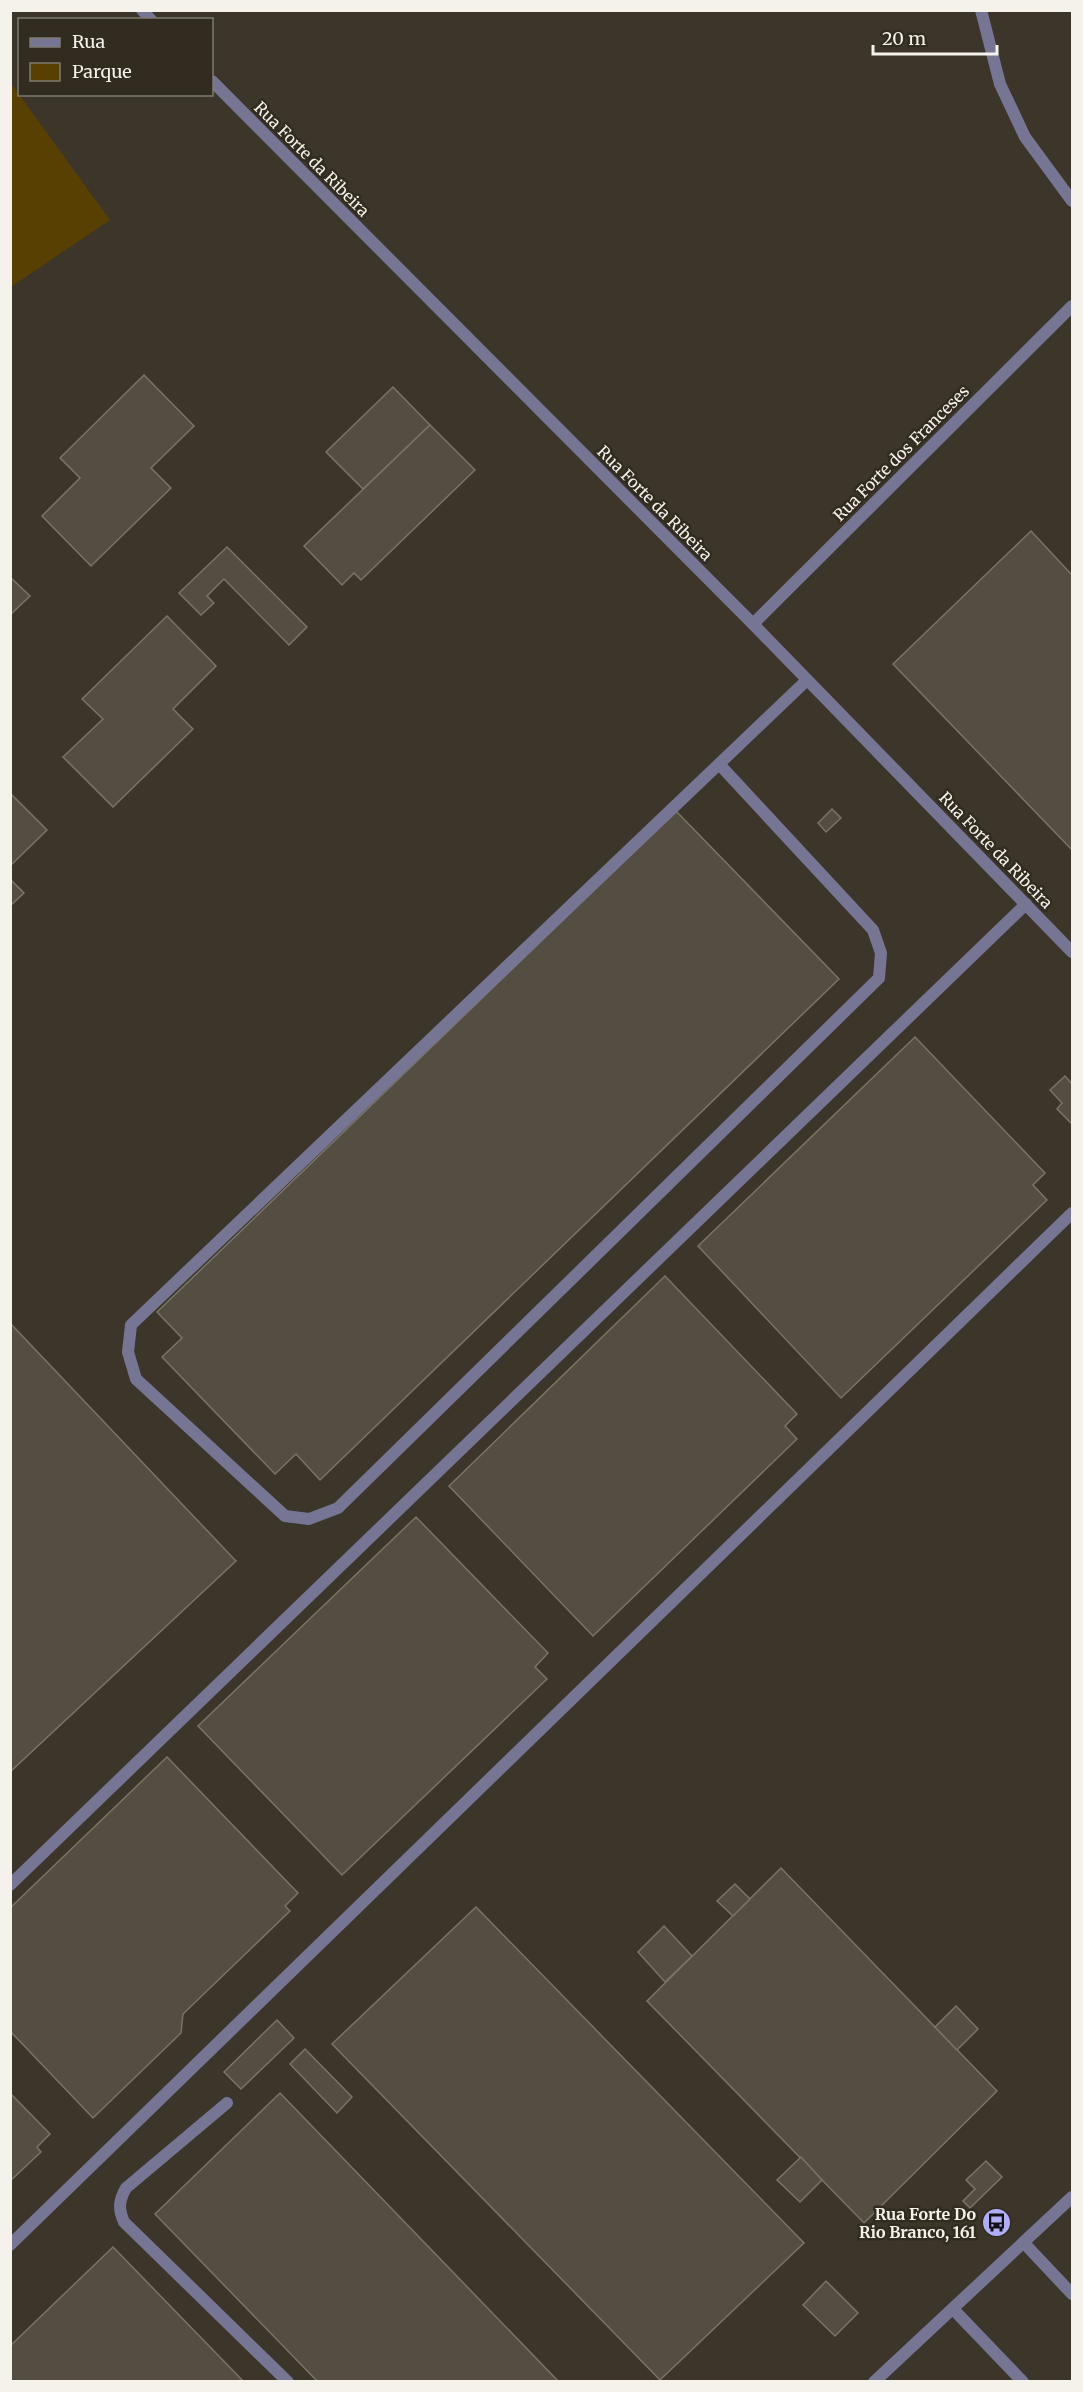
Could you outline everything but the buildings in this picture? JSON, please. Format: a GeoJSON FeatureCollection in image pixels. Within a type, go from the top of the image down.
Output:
{"type":"FeatureCollection","features":[{"type":"Feature","properties":{"kind":"street"},"geometry":{"type":"LineString","coordinates":[[981,10],[1000,84],[1025,137],[1072,201]]}},
{"type":"Feature","properties":{"kind":"street","name":"Rua Forte da Ribeira"},"geometry":{"type":"LineString","coordinates":[[213,82],[753,624],[1072,952]]}},
{"type":"Feature","properties":{"kind":"street","name":"Rua Forte dos Franceses"},"geometry":{"type":"LineString","coordinates":[[753,624],[1072,306]]}},
{"type":"Feature","properties":{"kind":"street"},"geometry":{"type":"LineString","coordinates":[[719,764],[873,930],[881,953],[879,978],[338,1508],[309,1519],[285,1516],[136,1379],[128,1352],[131,1325],[807,680]]}},
{"type":"Feature","properties":{"kind":"street"},"geometry":{"type":"LineString","coordinates":[[10,1885],[1026,904]]}},
{"type":"Feature","properties":{"kind":"street"},"geometry":{"type":"LineString","coordinates":[[10,2245],[1072,1213]]}},
{"type":"Feature","properties":{"kind":"street"},"geometry":{"type":"LineString","coordinates":[[227,2103],[126,2188],[121,2196],[119,2208],[124,2222],[288,2382]]}},
{"type":"Feature","properties":{"kind":"street"},"geometry":{"type":"LineString","coordinates":[[874,2382],[1072,2197]]}},
{"type":"Feature","properties":{"kind":"street"},"geometry":{"type":"LineString","coordinates":[[1024,2243],[1072,2294]]}},
{"type":"Feature","properties":{"kind":"street"},"geometry":{"type":"LineString","coordinates":[[952,2309],[1023,2382]]}},
{"type":"Feature","properties":{"kind":"green space"},"geometry":{"type":"Polygon","coordinates":[[[10,82],[110,220],[10,287],[10,82]]]}},
{"type":"Feature","properties":{"kind":"place","name":"Rua Forte Do Rio Branco, 161"},"geometry":{"type":"Point","coordinates":[997,2223]}}]}
